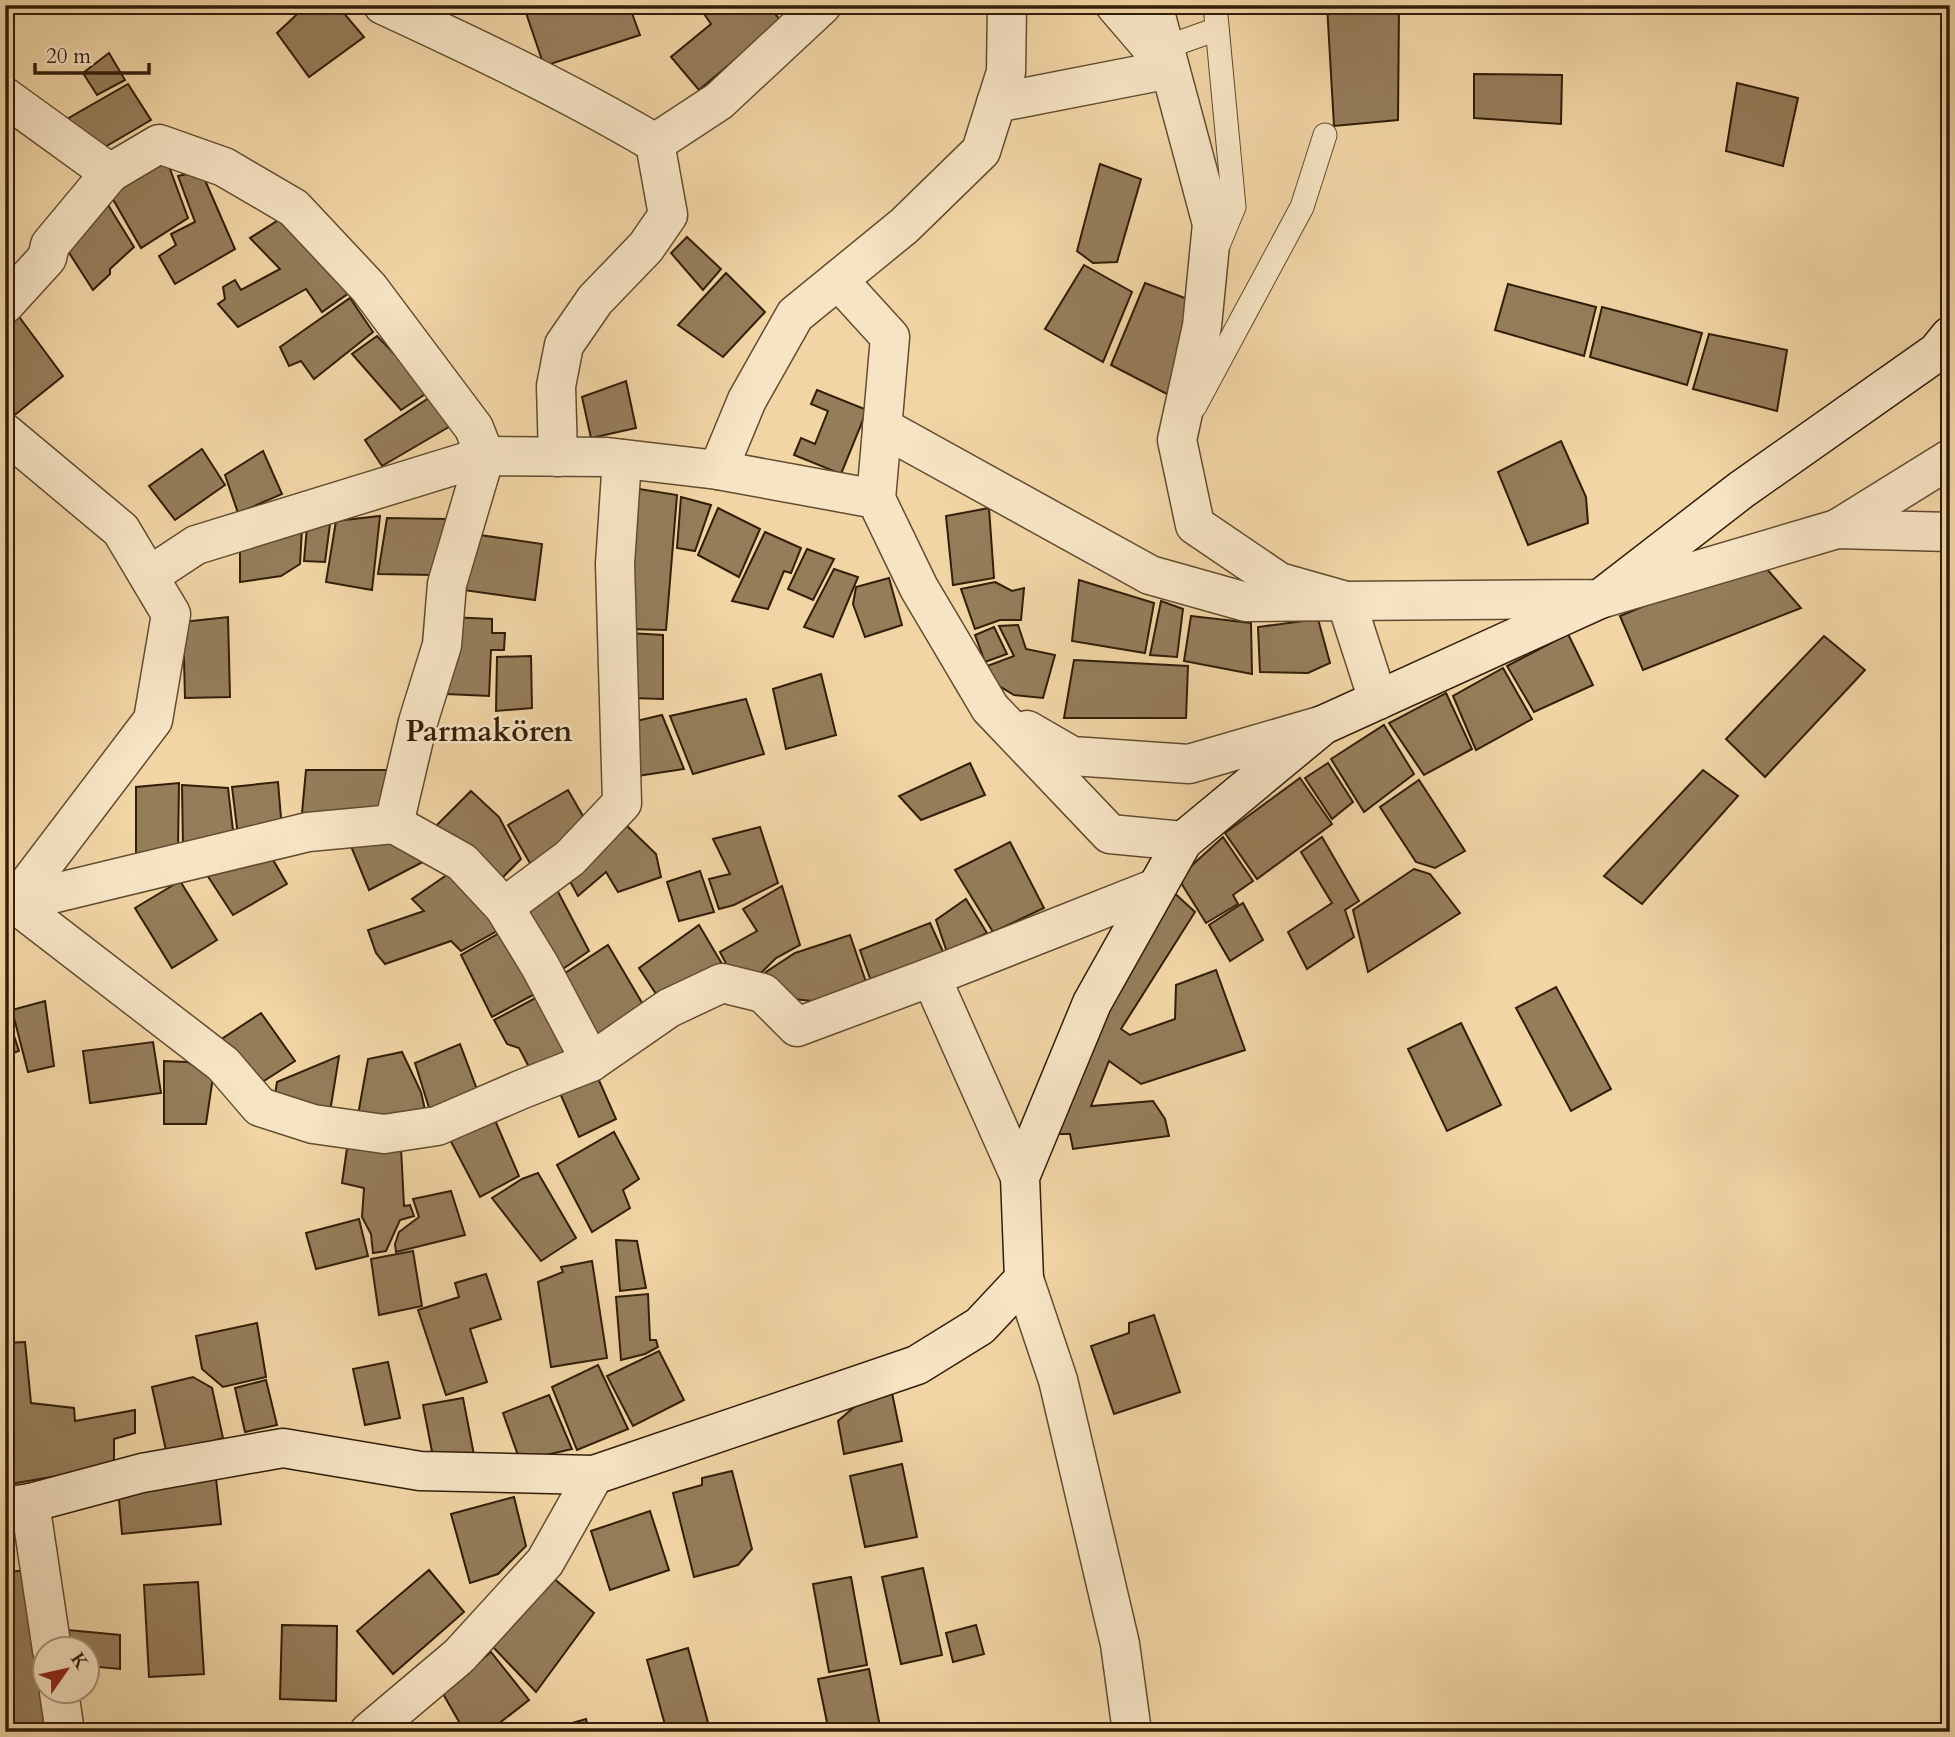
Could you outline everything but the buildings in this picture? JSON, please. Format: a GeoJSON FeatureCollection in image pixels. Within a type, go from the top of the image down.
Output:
{"type":"FeatureCollection","features":[{"type":"Feature","properties":{"kind":"street"},"geometry":{"type":"LineString","coordinates":[[383,5],[510,63],[655,143],[668,215],[646,247],[595,300],[564,345],[556,386],[558,457]]}},
{"type":"Feature","properties":{"kind":"street"},"geometry":{"type":"LineString","coordinates":[[655,143],[719,101],[822,5]]}},
{"type":"Feature","properties":{"kind":"street"},"geometry":{"type":"LineString","coordinates":[[718,470],[747,400],[795,315],[904,226],[981,151],[1006,72],[1007,5]]}},
{"type":"Feature","properties":{"kind":"street"},"geometry":{"type":"LineString","coordinates":[[1115,5],[1167,58]]}},
{"type":"Feature","properties":{"kind":"street"},"geometry":{"type":"LineString","coordinates":[[1153,5],[1212,224],[1202,326],[1177,440],[1195,525],[1279,582],[1346,601]]}},
{"type":"Feature","properties":{"kind":"street"},"geometry":{"type":"LineString","coordinates":[[996,103],[1167,58]]}},
{"type":"Feature","properties":{"kind":"street"},"geometry":{"type":"LineString","coordinates":[[5,97],[110,173]]}},
{"type":"Feature","properties":{"kind":"street"},"geometry":{"type":"LineString","coordinates":[[5,304],[47,258],[50,245],[110,173],[159,144],[224,167],[294,208],[369,288],[474,428],[485,456],[446,584],[442,645],[418,723],[394,824]]}},
{"type":"Feature","properties":{"kind":"street"},"geometry":{"type":"LineString","coordinates":[[838,280],[890,337],[876,499],[919,588],[990,708],[1110,834],[1183,841]]}},
{"type":"Feature","properties":{"kind":"street"},"geometry":{"type":"LineString","coordinates":[[882,427],[1150,575],[1247,602],[1600,599],[1741,490],[1937,352],[1950,336]]}},
{"type":"Feature","properties":{"kind":"street"},"geometry":{"type":"LineString","coordinates":[[5,433],[121,530],[171,614],[153,720],[9,906]]}},
{"type":"Feature","properties":{"kind":"street"},"geometry":{"type":"LineString","coordinates":[[149,576],[196,545],[485,456],[622,459],[718,470],[876,499]]}},
{"type":"Feature","properties":{"kind":"street"},"geometry":{"type":"LineString","coordinates":[[504,907],[570,859],[622,803],[615,564],[622,459]]}},
{"type":"Feature","properties":{"kind":"street"},"geometry":{"type":"LineString","coordinates":[[990,708],[1072,756],[1189,764],[1323,725],[1600,599],[1837,529],[1950,459]]}},
{"type":"Feature","properties":{"kind":"street"},"geometry":{"type":"LineString","coordinates":[[1837,529],[1950,531]]}},
{"type":"Feature","properties":{"kind":"street"},"geometry":{"type":"LineString","coordinates":[[1346,601],[1378,700]]}},
{"type":"Feature","properties":{"kind":"street"},"geometry":{"type":"LineString","coordinates":[[1020,1177],[1092,1003],[1183,841],[1323,725]]}},
{"type":"Feature","properties":{"kind":"street"},"geometry":{"type":"LineString","coordinates":[[9,906],[308,832],[394,824],[462,862],[504,907],[540,966],[592,1062]]}},
{"type":"Feature","properties":{"kind":"street"},"geometry":{"type":"LineString","coordinates":[[9,906],[223,1065],[260,1107],[313,1124],[384,1134],[437,1126],[592,1062],[669,1008],[722,983],[763,993],[797,1027],[1156,888]]}},
{"type":"Feature","properties":{"kind":"street"},"geometry":{"type":"LineString","coordinates":[[931,977],[1020,1177],[1024,1279],[1058,1380],[1120,1644],[1132,1732]]}},
{"type":"Feature","properties":{"kind":"street"},"geometry":{"type":"LineString","coordinates":[[49,1636],[18,1505],[142,1473],[283,1448],[420,1471],[594,1475],[917,1365],[980,1326],[1024,1279]]}},
{"type":"Feature","properties":{"kind":"street"},"geometry":{"type":"LineString","coordinates":[[369,1732],[459,1656],[545,1562],[594,1475]]}},
{"type":"Feature","properties":{"kind":"street"},"geometry":{"type":"LineString","coordinates":[[61,1706],[65,1732]]}},
{"type":"Feature","properties":{"kind":"lane"},"geometry":{"type":"LineString","coordinates":[[1208,270],[1234,207],[1215,5]]}},
{"type":"Feature","properties":{"kind":"lane"},"geometry":{"type":"LineString","coordinates":[[1167,58],[1217,29]]}},
{"type":"Feature","properties":{"kind":"lane"},"geometry":{"type":"LineString","coordinates":[[1177,440],[1302,207],[1325,135]]}},
{"type":"Feature","properties":{"kind":"district","name":"Parmakören"},"geometry":{"type":"Point","coordinates":[489,731]}}]}
